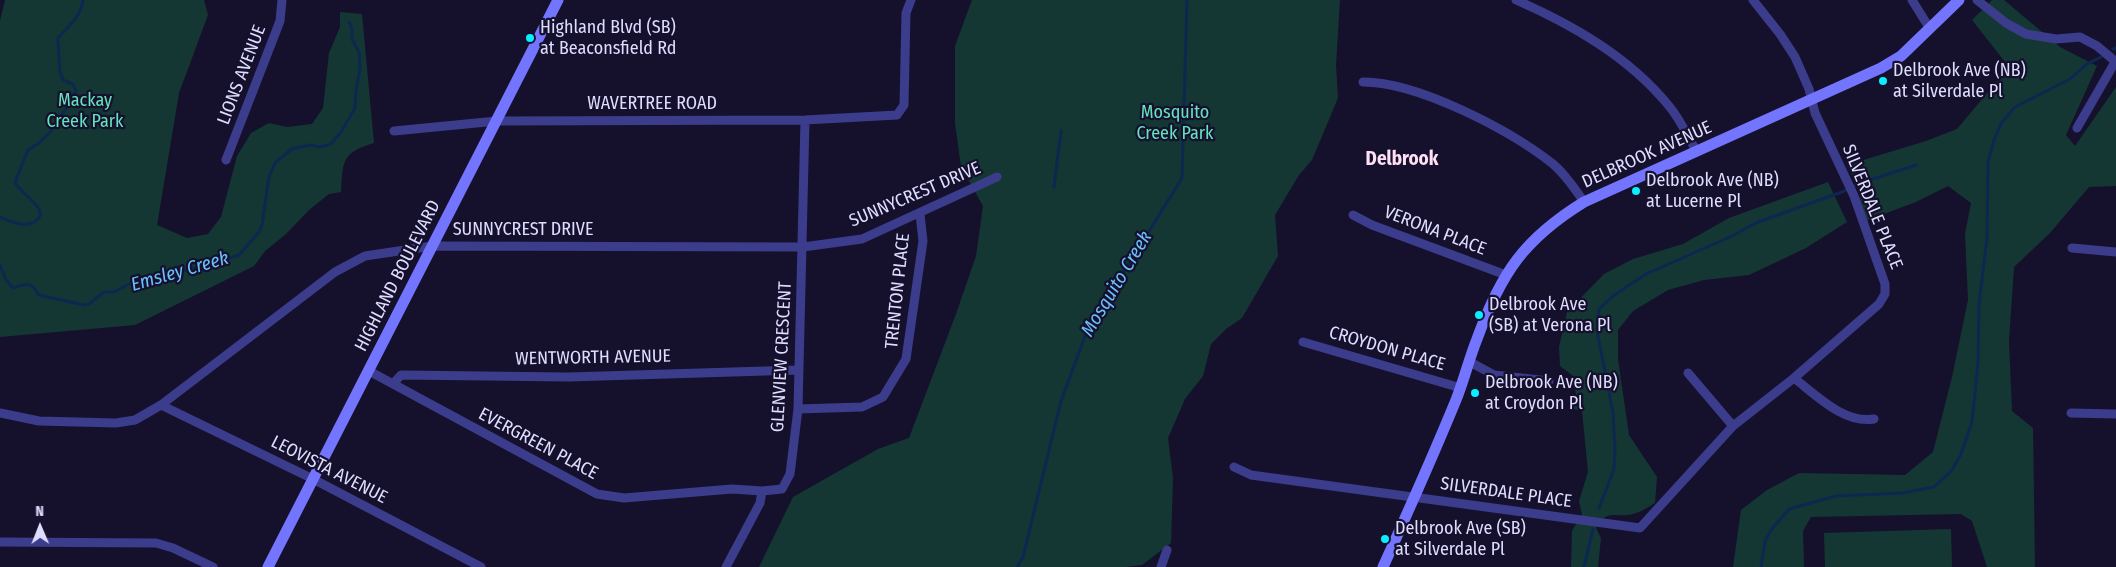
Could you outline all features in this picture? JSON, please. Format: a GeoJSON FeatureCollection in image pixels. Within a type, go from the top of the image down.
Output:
{"type":"FeatureCollection","features":[{"type":"Feature","properties":{"kind":"street","name":"LIONS AVENUE"},"geometry":{"type":"LineString","coordinates":[[226,160],[280,21],[282,0]]}},
{"type":"Feature","properties":{"kind":"street","name":"HIGHLAND BOULEVARD"},"geometry":{"type":"LineString","coordinates":[[268,567],[370,371],[558,0]]}},
{"type":"Feature","properties":{"kind":"street","name":"WAVERTREE ROAD"},"geometry":{"type":"LineString","coordinates":[[394,131],[497,121],[805,120],[898,115],[904,105],[906,13],[911,0]]}},
{"type":"Feature","properties":{"kind":"street"},"geometry":{"type":"LineString","coordinates":[[1516,0],[1552,16],[1612,53],[1641,75],[1670,107],[1697,152]]}},
{"type":"Feature","properties":{"kind":"street","name":"SILVERDALE PLACE"},"geometry":{"type":"LineString","coordinates":[[1234,467],[1251,475],[1640,528],[1733,426],[1794,378],[1879,304],[1885,294],[1885,284],[1854,196],[1815,113],[1809,89],[1795,57],[1780,34],[1753,0]]}},
{"type":"Feature","properties":{"kind":"street"},"geometry":{"type":"LineString","coordinates":[[1912,0],[1930,29]]}},
{"type":"Feature","properties":{"kind":"street","name":"DELBROOK AVENUE"},"geometry":{"type":"LineString","coordinates":[[1383,567],[1461,388],[1487,313],[1506,275],[1520,254],[1540,233],[1560,217],[1584,202],[1881,68],[1901,56],[1959,0]]}},
{"type":"Feature","properties":{"kind":"street"},"geometry":{"type":"LineString","coordinates":[[1976,0],[2026,34],[2056,39],[2080,37],[2097,46],[2115,62],[2076,128]]}},
{"type":"Feature","properties":{"kind":"street"},"geometry":{"type":"LineString","coordinates":[[1363,82],[1379,82],[1441,100],[1494,127],[1553,164],[1566,177],[1584,202]]}},
{"type":"Feature","properties":{"kind":"street","name":"GLENVIEW CRESCENT"},"geometry":{"type":"LineString","coordinates":[[762,491],[782,489],[790,474],[798,408],[804,247],[805,120]]}},
{"type":"Feature","properties":{"kind":"street","name":"SUNNYCREST DRIVE"},"geometry":{"type":"LineString","coordinates":[[0,413],[39,421],[116,423],[136,420],[161,405],[335,272],[365,256],[432,246],[804,247],[862,238],[920,214],[997,177]]}},
{"type":"Feature","properties":{"kind":"street","name":"TRENTON PLACE"},"geometry":{"type":"LineString","coordinates":[[798,408],[862,407],[883,397],[906,359],[923,241],[920,214]]}},
{"type":"Feature","properties":{"kind":"street","name":"VERONA PLACE"},"geometry":{"type":"LineString","coordinates":[[1353,215],[1372,225],[1506,275]]}},
{"type":"Feature","properties":{"kind":"street"},"geometry":{"type":"LineString","coordinates":[[2072,248],[2116,252]]}},
{"type":"Feature","properties":{"kind":"street","name":"CROYDON PLACE"},"geometry":{"type":"LineString","coordinates":[[1303,342],[1461,388]]}},
{"type":"Feature","properties":{"kind":"street","name":"CROYDON PLACE"},"geometry":{"type":"LineString","coordinates":[[1470,362],[1494,375],[1549,380]]}},
{"type":"Feature","properties":{"kind":"street","name":"WENTWORTH AVENUE"},"geometry":{"type":"LineString","coordinates":[[393,384],[401,375],[568,377],[798,370]]}},
{"type":"Feature","properties":{"kind":"street","name":"EVERGREEN PLACE"},"geometry":{"type":"LineString","coordinates":[[370,371],[597,494],[624,498],[732,489],[762,491]]}},
{"type":"Feature","properties":{"kind":"street"},"geometry":{"type":"LineString","coordinates":[[1688,372],[1733,426]]}},
{"type":"Feature","properties":{"kind":"street"},"geometry":{"type":"LineString","coordinates":[[1794,378],[1846,415],[1864,420],[1874,419]]}},
{"type":"Feature","properties":{"kind":"street","name":"LEOVISTA AVENUE"},"geometry":{"type":"LineString","coordinates":[[161,405],[313,479],[481,567]]}},
{"type":"Feature","properties":{"kind":"street"},"geometry":{"type":"LineString","coordinates":[[2071,413],[2116,414]]}},
{"type":"Feature","properties":{"kind":"street"},"geometry":{"type":"LineString","coordinates":[[726,567],[760,503],[762,491]]}},
{"type":"Feature","properties":{"kind":"street"},"geometry":{"type":"LineString","coordinates":[[0,542],[156,542],[174,548],[213,567]]}},
{"type":"Feature","properties":{"kind":"street"},"geometry":{"type":"LineString","coordinates":[[1161,567],[1167,550]]}},
{"type":"Feature","properties":{"kind":"green space","name":"Mackay Creek Park"},"geometry":{"type":"Polygon","coordinates":[[[5,0],[204,0],[208,15],[179,93],[157,225],[187,238],[208,234],[221,217],[237,156],[251,133],[269,123],[287,127],[312,124],[323,108],[329,53],[340,27],[340,12],[362,14],[374,143],[355,151],[346,160],[342,173],[341,192],[329,194],[309,210],[286,234],[265,251],[254,266],[135,325],[0,337],[0,21],[5,0]]]}},
{"type":"Feature","properties":{"kind":"green space","name":"Mosquito Creek Park"},"geometry":{"type":"Polygon","coordinates":[[[972,0],[1340,0],[1336,65],[1338,98],[1312,160],[1299,175],[1275,215],[1278,256],[1242,318],[1226,329],[1211,344],[1203,376],[1185,399],[1168,438],[1173,478],[1171,543],[1142,565],[1126,567],[759,567],[793,497],[878,449],[909,438],[956,314],[976,256],[983,206],[961,167],[955,123],[955,46],[972,0]]]}},
{"type":"Feature","properties":{"kind":"green space"},"geometry":{"type":"Polygon","coordinates":[[[1992,0],[2004,0],[2060,47],[2097,66],[2066,135],[2075,146],[2116,87],[2116,186],[2089,187],[2050,233],[2014,267],[2009,341],[2012,411],[2033,428],[2035,567],[1987,567],[1972,521],[1961,514],[1811,517],[1803,531],[1804,567],[1733,567],[1741,510],[1767,490],[1799,473],[1905,475],[1933,452],[1952,377],[1968,300],[1965,234],[1971,203],[1948,186],[1916,202],[1865,221],[1858,187],[1847,165],[1926,141],[1957,129],[2009,67],[1972,20],[1992,0]]]}},
{"type":"Feature","properties":{"kind":"green space"},"geometry":{"type":"Polygon","coordinates":[[[1828,182],[1847,222],[1806,248],[1749,275],[1704,280],[1668,290],[1633,311],[1618,330],[1618,359],[1629,435],[1657,477],[1655,503],[1633,514],[1612,515],[1604,518],[1596,528],[1601,538],[1598,567],[1571,567],[1572,531],[1582,514],[1579,501],[1588,472],[1582,411],[1570,408],[1576,394],[1572,375],[1560,366],[1559,347],[1567,312],[1604,274],[1633,259],[1683,244],[1729,218],[1828,182]]]}},
{"type":"Feature","properties":{"kind":"green space"},"geometry":{"type":"Polygon","coordinates":[[[1951,529],[1952,567],[1825,567],[1824,533],[1951,529]]]}},
{"type":"Feature","properties":{"kind":"waterway"},"geometry":{"type":"LineString","coordinates":[[0,217],[26,224],[34,222],[39,217],[38,207],[15,182],[28,150],[39,143],[55,127],[76,91],[73,84],[63,80],[60,72],[58,38],[77,16],[83,0]]}},
{"type":"Feature","properties":{"kind":"waterway","name":"Mosquito Creek"},"geometry":{"type":"LineString","coordinates":[[1017,567],[1023,557],[1061,401],[1087,331],[1182,178],[1187,0]]}},
{"type":"Feature","properties":{"kind":"waterway","name":"Emsley Creek"},"geometry":{"type":"LineString","coordinates":[[0,265],[6,280],[13,288],[29,285],[39,295],[84,305],[89,304],[104,292],[114,292],[144,278],[167,276],[192,268],[198,269],[239,255],[259,232],[262,225],[269,177],[275,163],[292,149],[310,145],[320,147],[331,144],[341,132],[355,108],[360,69],[359,52],[352,39],[352,28],[349,22]]}},
{"type":"Feature","properties":{"kind":"waterway"},"geometry":{"type":"LineString","coordinates":[[1761,567],[1765,541],[1771,530],[1789,509],[1836,496],[1902,493],[1934,487],[1952,470],[1961,454],[1972,422],[1978,363],[1979,304],[1987,238],[1988,162],[1994,140],[2002,122],[2015,107],[2070,79],[2087,64],[2101,57]]}},
{"type":"Feature","properties":{"kind":"waterway"},"geometry":{"type":"LineString","coordinates":[[1054,187],[1061,131]]}},
{"type":"Feature","properties":{"kind":"waterway"},"geometry":{"type":"LineString","coordinates":[[1599,508],[1614,469],[1615,450],[1613,413],[1597,331],[1599,309],[1613,296],[1646,274],[1730,237],[1758,222],[1842,192],[1861,183],[1916,165]]}},
{"type":"Feature","properties":{"kind":"waterway"},"geometry":{"type":"LineString","coordinates":[[1584,567],[1593,529]]}},
{"type":"Feature","properties":{"kind":"place","name":"Highland Blvd (SB) at Beaconsfield Rd"},"geometry":{"type":"Point","coordinates":[530,38]}},
{"type":"Feature","properties":{"kind":"place","name":"Delbrook Ave (NB) at Silverdale Pl"},"geometry":{"type":"Point","coordinates":[1883,81]}},
{"type":"Feature","properties":{"kind":"place","name":"Delbrook Ave (NB) at Lucerne Pl"},"geometry":{"type":"Point","coordinates":[1636,191]}},
{"type":"Feature","properties":{"kind":"place","name":"Delbrook Ave (SB) at Verona Pl"},"geometry":{"type":"Point","coordinates":[1479,315]}},
{"type":"Feature","properties":{"kind":"place","name":"Delbrook Ave (NB) at Croydon Pl"},"geometry":{"type":"Point","coordinates":[1475,393]}},
{"type":"Feature","properties":{"kind":"place","name":"Delbrook Ave (SB) at Silverdale Pl"},"geometry":{"type":"Point","coordinates":[1385,539]}},
{"type":"Feature","properties":{"kind":"district","name":"Delbrook"},"geometry":{"type":"Point","coordinates":[1402,160]}}]}
